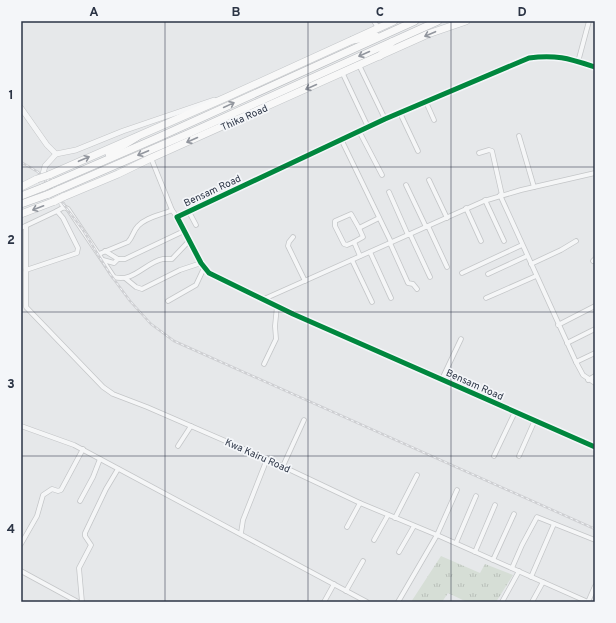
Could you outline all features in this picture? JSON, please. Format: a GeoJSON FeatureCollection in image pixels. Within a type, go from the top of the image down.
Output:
{"type":"FeatureCollection","features":[{"type":"Feature","properties":{"kind":"main road"},"geometry":{"type":"LineString","coordinates":[[21,186],[137,137],[394,21]]}},
{"type":"Feature","properties":{"kind":"main road","name":"Thika Road"},"geometry":{"type":"LineString","coordinates":[[21,196],[157,138],[415,21]]}},
{"type":"Feature","properties":{"kind":"main road","name":"Thika Road"},"geometry":{"type":"LineString","coordinates":[[21,204],[49,194],[192,132],[438,21]]}},
{"type":"Feature","properties":{"kind":"main road","name":"Thika Road"},"geometry":{"type":"LineString","coordinates":[[21,214],[118,174],[150,158],[428,34],[466,21]]}},
{"type":"Feature","properties":{"kind":"main road"},"geometry":{"type":"LineString","coordinates":[[353,40],[386,35]]}},
{"type":"Feature","properties":{"kind":"main road"},"geometry":{"type":"LineString","coordinates":[[380,56],[394,40]]}},
{"type":"Feature","properties":{"kind":"main road"},"geometry":{"type":"LineString","coordinates":[[89,167],[137,137]]}},
{"type":"Feature","properties":{"kind":"street"},"geometry":{"type":"LineString","coordinates":[[374,21],[378,28]]}},
{"type":"Feature","properties":{"kind":"street"},"geometry":{"type":"LineString","coordinates":[[578,62],[589,21]]}},
{"type":"Feature","properties":{"kind":"street","name":"Bensam Road"},"geometry":{"type":"LineString","coordinates":[[595,67],[555,56],[529,58],[385,119],[188,210],[177,217],[201,263],[209,273],[293,314],[595,447]]}},
{"type":"Feature","properties":{"kind":"street"},"geometry":{"type":"LineString","coordinates":[[359,65],[385,119]]}},
{"type":"Feature","properties":{"kind":"street"},"geometry":{"type":"LineString","coordinates":[[342,72],[368,127]]}},
{"type":"Feature","properties":{"kind":"street"},"geometry":{"type":"LineString","coordinates":[[189,241],[172,259],[162,259],[125,278],[114,277],[68,209],[64,207],[43,174],[45,166],[56,154],[76,150],[191,107],[225,98]]}},
{"type":"Feature","properties":{"kind":"street"},"geometry":{"type":"LineString","coordinates":[[426,102],[434,120]]}},
{"type":"Feature","properties":{"kind":"street"},"geometry":{"type":"LineString","coordinates":[[21,108],[47,145],[56,154]]}},
{"type":"Feature","properties":{"kind":"street"},"geometry":{"type":"LineString","coordinates":[[400,113],[418,151]]}},
{"type":"Feature","properties":{"kind":"street"},"geometry":{"type":"LineString","coordinates":[[359,131],[382,175]]}},
{"type":"Feature","properties":{"kind":"street"},"geometry":{"type":"LineString","coordinates":[[519,136],[534,187]]}},
{"type":"Feature","properties":{"kind":"street"},"geometry":{"type":"LineString","coordinates":[[341,139],[408,283],[413,284],[417,289]]}},
{"type":"Feature","properties":{"kind":"street"},"geometry":{"type":"LineString","coordinates":[[479,152],[489,150],[492,151],[501,195],[522,245],[576,362],[583,375],[588,380],[595,383]]}},
{"type":"Feature","properties":{"kind":"street"},"geometry":{"type":"LineString","coordinates":[[150,158],[172,210],[177,217]]}},
{"type":"Feature","properties":{"kind":"street"},"geometry":{"type":"LineString","coordinates":[[264,299],[485,200],[595,173]]}},
{"type":"Feature","properties":{"kind":"street"},"geometry":{"type":"LineString","coordinates":[[429,180],[446,218]]}},
{"type":"Feature","properties":{"kind":"street"},"geometry":{"type":"LineString","coordinates":[[406,185],[447,267]]}},
{"type":"Feature","properties":{"kind":"street"},"geometry":{"type":"LineString","coordinates":[[389,192],[430,277]]}},
{"type":"Feature","properties":{"kind":"street"},"geometry":{"type":"LineString","coordinates":[[485,200],[504,241]]}},
{"type":"Feature","properties":{"kind":"street"},"geometry":{"type":"LineString","coordinates":[[21,310],[26,307],[26,270],[23,227],[64,207]]}},
{"type":"Feature","properties":{"kind":"street"},"geometry":{"type":"LineString","coordinates":[[466,208],[481,241]]}},
{"type":"Feature","properties":{"kind":"street"},"geometry":{"type":"LineString","coordinates":[[99,254],[128,242],[132,239],[136,228],[142,222],[172,210]]}},
{"type":"Feature","properties":{"kind":"street"},"geometry":{"type":"LineString","coordinates":[[188,210],[196,225]]}},
{"type":"Feature","properties":{"kind":"street"},"geometry":{"type":"LineString","coordinates":[[26,270],[77,253],[78,251],[63,218],[57,211]]}},
{"type":"Feature","properties":{"kind":"street"},"geometry":{"type":"LineString","coordinates":[[351,214],[359,228],[363,237],[354,242],[344,244],[334,223],[351,214]]}},
{"type":"Feature","properties":{"kind":"street"},"geometry":{"type":"LineString","coordinates":[[359,228],[379,218]]}},
{"type":"Feature","properties":{"kind":"street"},"geometry":{"type":"LineString","coordinates":[[105,251],[118,259],[125,259],[184,231]]}},
{"type":"Feature","properties":{"kind":"street"},"geometry":{"type":"LineString","coordinates":[[293,238],[289,242],[288,246],[305,281]]}},
{"type":"Feature","properties":{"kind":"street"},"geometry":{"type":"LineString","coordinates":[[531,264],[576,241]]}},
{"type":"Feature","properties":{"kind":"street"},"geometry":{"type":"LineString","coordinates":[[354,242],[360,256]]}},
{"type":"Feature","properties":{"kind":"street"},"geometry":{"type":"LineString","coordinates":[[462,273],[522,245]]}},
{"type":"Feature","properties":{"kind":"street"},"geometry":{"type":"LineString","coordinates":[[370,252],[391,298]]}},
{"type":"Feature","properties":{"kind":"street"},"geometry":{"type":"LineString","coordinates":[[488,274],[527,256]]}},
{"type":"Feature","properties":{"kind":"street"},"geometry":{"type":"LineString","coordinates":[[103,260],[114,263],[118,259]]}},
{"type":"Feature","properties":{"kind":"street"},"geometry":{"type":"LineString","coordinates":[[352,260],[372,302]]}},
{"type":"Feature","properties":{"kind":"street"},"geometry":{"type":"LineString","coordinates":[[125,278],[136,287],[142,289],[180,270],[201,263]]}},
{"type":"Feature","properties":{"kind":"street"},"geometry":{"type":"LineString","coordinates":[[168,301],[196,285],[204,268]]}},
{"type":"Feature","properties":{"kind":"street"},"geometry":{"type":"LineString","coordinates":[[486,298],[536,276]]}},
{"type":"Feature","properties":{"kind":"street"},"geometry":{"type":"LineString","coordinates":[[264,364],[276,339],[275,326],[277,306]]}},
{"type":"Feature","properties":{"kind":"street"},"geometry":{"type":"LineString","coordinates":[[558,325],[595,306]]}},
{"type":"Feature","properties":{"kind":"street","name":"Kwa Kairu Road"},"geometry":{"type":"LineString","coordinates":[[26,307],[103,387],[110,392],[283,466],[360,503],[437,534],[588,602]]}},
{"type":"Feature","properties":{"kind":"street"},"geometry":{"type":"LineString","coordinates":[[567,343],[595,329]]}},
{"type":"Feature","properties":{"kind":"street"},"geometry":{"type":"LineString","coordinates":[[442,379],[461,339]]}},
{"type":"Feature","properties":{"kind":"street"},"geometry":{"type":"LineString","coordinates":[[576,362],[595,353]]}},
{"type":"Feature","properties":{"kind":"street"},"geometry":{"type":"LineString","coordinates":[[588,380],[595,376]]}},
{"type":"Feature","properties":{"kind":"street"},"geometry":{"type":"LineString","coordinates":[[494,456],[515,412]]}},
{"type":"Feature","properties":{"kind":"street"},"geometry":{"type":"LineString","coordinates":[[283,466],[304,420]]}},
{"type":"Feature","properties":{"kind":"street"},"geometry":{"type":"LineString","coordinates":[[520,456],[535,420]]}},
{"type":"Feature","properties":{"kind":"street"},"geometry":{"type":"LineString","coordinates":[[21,426],[66,441],[82,449],[367,602]]}},
{"type":"Feature","properties":{"kind":"street"},"geometry":{"type":"LineString","coordinates":[[178,446],[191,426]]}},
{"type":"Feature","properties":{"kind":"street"},"geometry":{"type":"LineString","coordinates":[[21,544],[37,516],[43,495],[52,489],[58,491],[61,490],[82,449]]}},
{"type":"Feature","properties":{"kind":"street"},"geometry":{"type":"LineString","coordinates":[[80,501],[93,477],[100,459]]}},
{"type":"Feature","properties":{"kind":"street"},"geometry":{"type":"LineString","coordinates":[[241,533],[242,520],[267,459]]}},
{"type":"Feature","properties":{"kind":"street"},"geometry":{"type":"LineString","coordinates":[[82,602],[78,568],[91,545],[85,536],[85,533],[106,489],[118,469]]}},
{"type":"Feature","properties":{"kind":"street"},"geometry":{"type":"LineString","coordinates":[[395,518],[417,475]]}},
{"type":"Feature","properties":{"kind":"street"},"geometry":{"type":"LineString","coordinates":[[398,602],[437,534],[457,490]]}},
{"type":"Feature","properties":{"kind":"street"},"geometry":{"type":"LineString","coordinates":[[456,543],[476,496]]}},
{"type":"Feature","properties":{"kind":"street"},"geometry":{"type":"LineString","coordinates":[[347,527],[360,503]]}},
{"type":"Feature","properties":{"kind":"street"},"geometry":{"type":"LineString","coordinates":[[475,552],[495,505]]}},
{"type":"Feature","properties":{"kind":"street"},"geometry":{"type":"LineString","coordinates":[[494,560],[514,514]]}},
{"type":"Feature","properties":{"kind":"street"},"geometry":{"type":"LineString","coordinates":[[374,540],[388,515]]}},
{"type":"Feature","properties":{"kind":"street"},"geometry":{"type":"LineString","coordinates":[[512,568],[536,517],[595,540]]}},
{"type":"Feature","properties":{"kind":"street"},"geometry":{"type":"LineString","coordinates":[[531,577],[554,524]]}},
{"type":"Feature","properties":{"kind":"street"},"geometry":{"type":"LineString","coordinates":[[399,552],[414,526]]}},
{"type":"Feature","properties":{"kind":"street"},"geometry":{"type":"LineString","coordinates":[[346,591],[363,562]]}},
{"type":"Feature","properties":{"kind":"street"},"geometry":{"type":"LineString","coordinates":[[21,571],[78,602]]}},
{"type":"Feature","properties":{"kind":"street"},"geometry":{"type":"LineString","coordinates":[[502,602],[518,571]]}},
{"type":"Feature","properties":{"kind":"street"},"geometry":{"type":"LineString","coordinates":[[532,602],[543,582]]}},
{"type":"Feature","properties":{"kind":"street"},"geometry":{"type":"LineString","coordinates":[[324,602],[334,584]]}},
{"type":"Feature","properties":{"kind":"street"},"geometry":{"type":"LineString","coordinates":[[588,602],[595,586]]}},
{"type":"Feature","properties":{"kind":"green space"},"geometry":{"type":"Polygon","coordinates":[[[441,556],[480,573],[485,564],[513,575],[496,602],[467,602],[448,593],[442,602],[411,602],[441,556]]]}},
{"type":"Feature","properties":{"kind":"railway"},"geometry":{"type":"LineString","coordinates":[[21,162],[38,172],[49,185],[83,230],[110,274],[130,301],[151,324],[174,341],[595,529]]}},
{"type":"Feature","properties":{"kind":"cycle path"},"geometry":{"type":"LineString","coordinates":[[595,67],[563,58],[529,58],[385,119],[177,217],[201,263],[209,273],[293,314],[595,447]]}}]}
